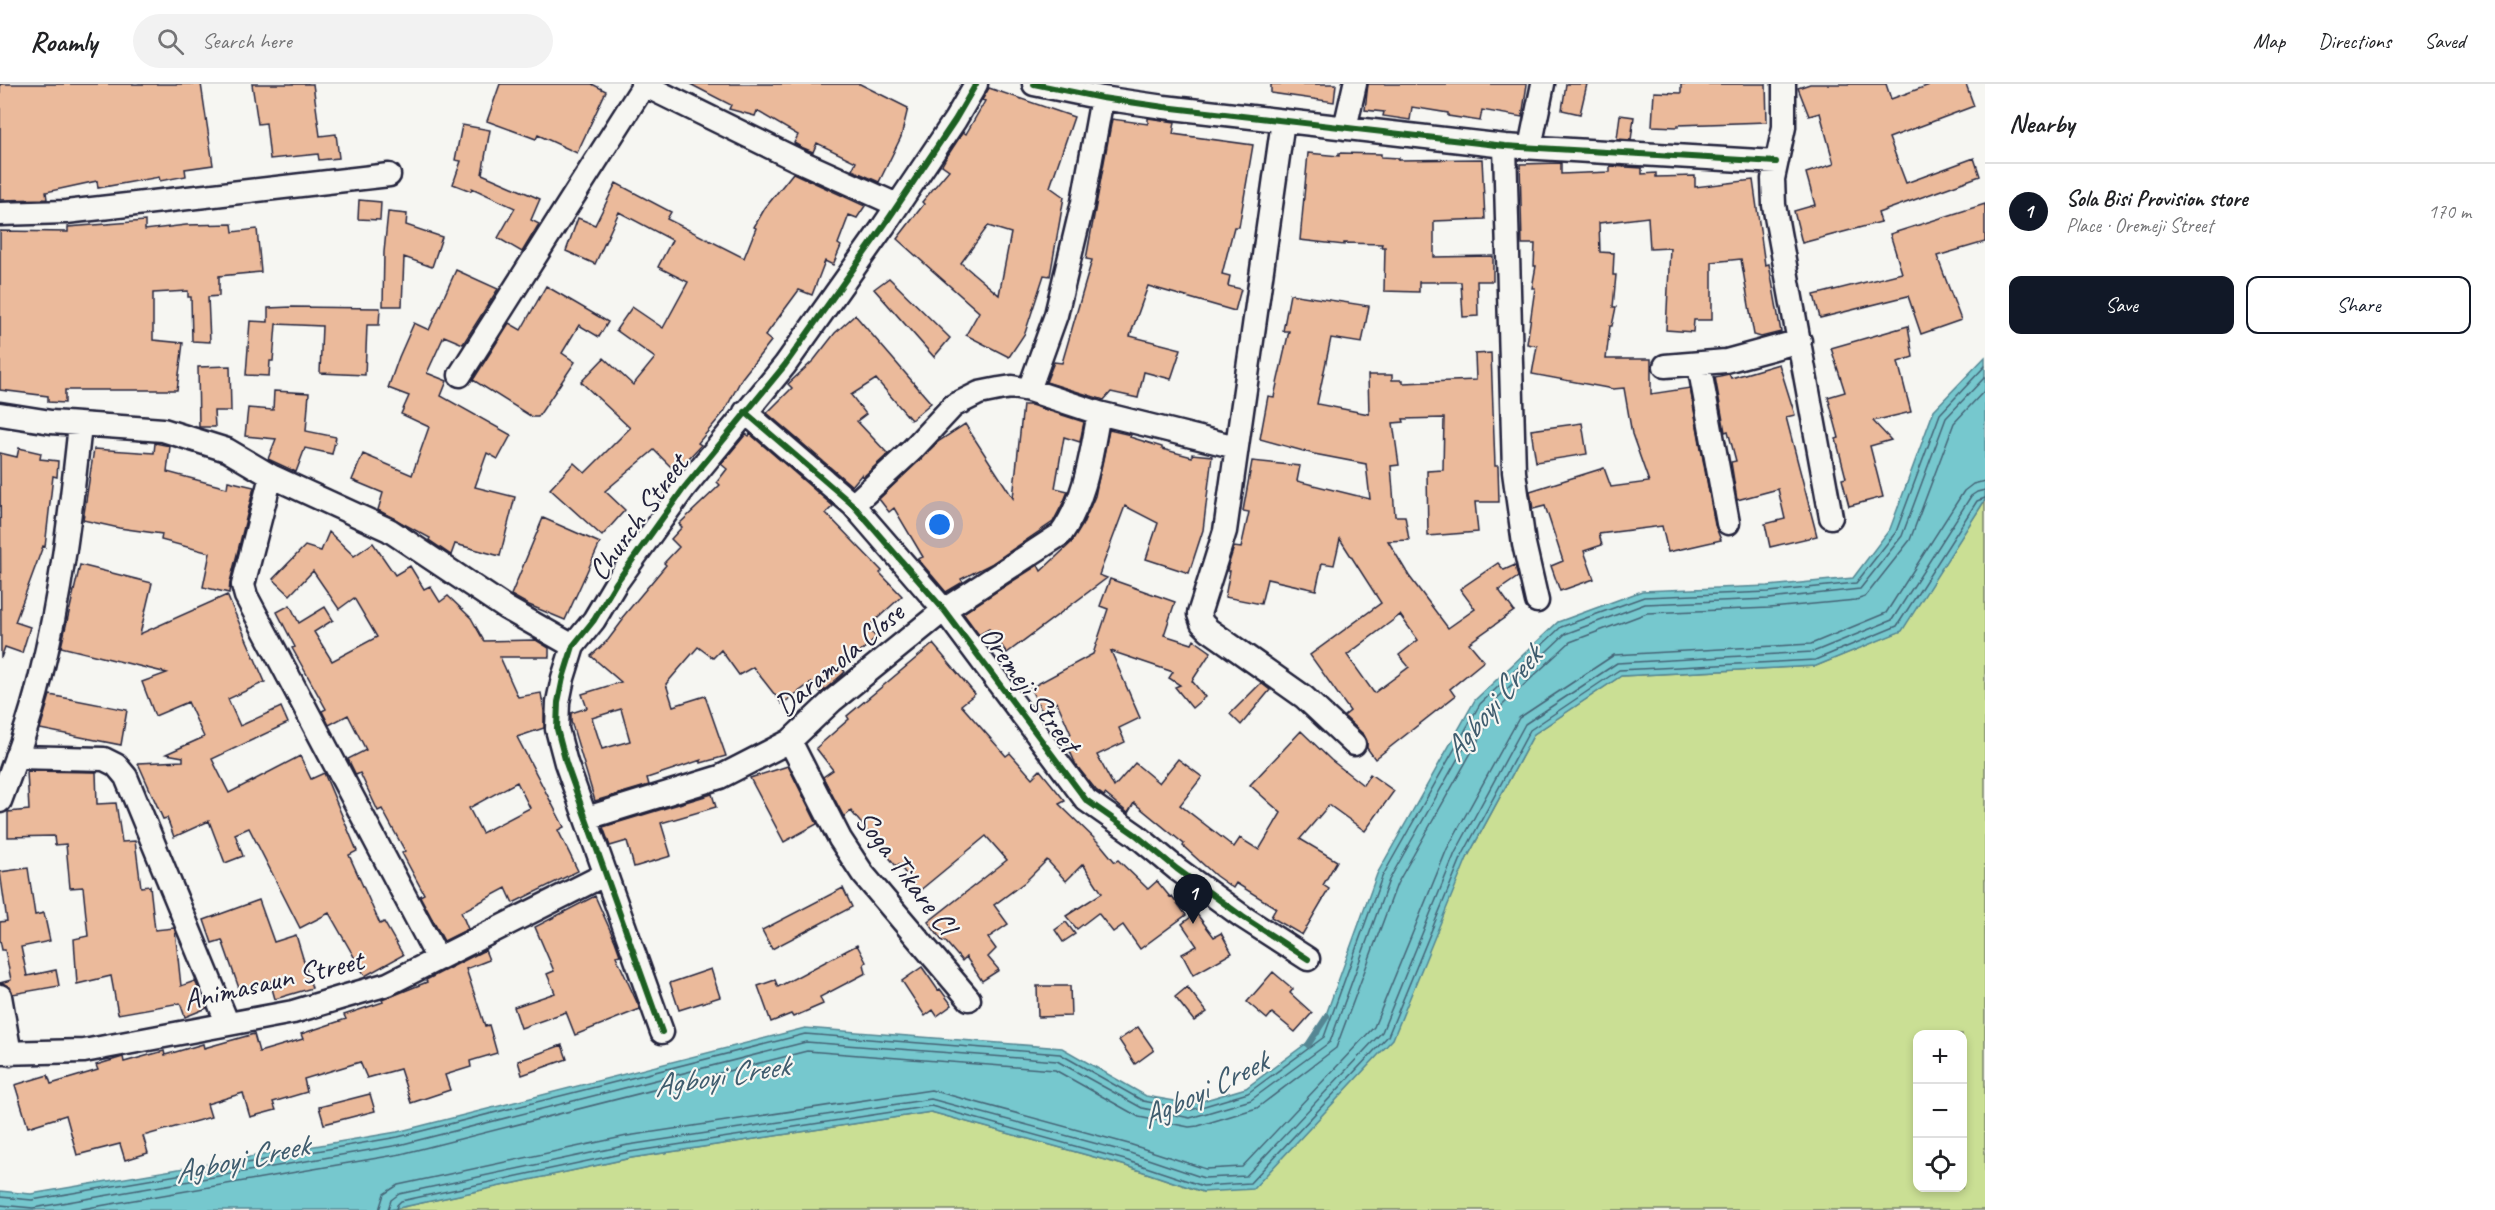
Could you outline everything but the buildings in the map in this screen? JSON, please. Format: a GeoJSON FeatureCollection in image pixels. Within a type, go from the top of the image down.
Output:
{"type":"FeatureCollection","features":[{"type":"Feature","properties":{"kind":"street"},"geometry":{"type":"LineString","coordinates":[[460,375],[643,84],[795,159],[897,205]]}},
{"type":"Feature","properties":{"kind":"street","name":"Church Street"},"geometry":{"type":"LineString","coordinates":[[662,1032],[566,763],[557,729],[558,702],[573,646],[594,620],[646,539],[745,412],[785,365],[955,120],[976,84]]}},
{"type":"Feature","properties":{"kind":"street"},"geometry":{"type":"LineString","coordinates":[[1034,84],[1102,98],[1505,146],[1776,162]]}},
{"type":"Feature","properties":{"kind":"street"},"geometry":{"type":"LineString","coordinates":[[1346,128],[1355,84]]}},
{"type":"Feature","properties":{"kind":"street"},"geometry":{"type":"LineString","coordinates":[[1530,147],[1543,84]]}},
{"type":"Feature","properties":{"kind":"street"},"geometry":{"type":"LineString","coordinates":[[1784,84],[1784,127],[1773,179],[1774,205],[1831,517]]}},
{"type":"Feature","properties":{"kind":"street"},"geometry":{"type":"LineString","coordinates":[[1029,390],[1056,315],[1083,202],[1102,98]]}},
{"type":"Feature","properties":{"kind":"street"},"geometry":{"type":"LineString","coordinates":[[1283,121],[1226,531],[1199,614],[1202,623],[1304,697],[1354,744]]}},
{"type":"Feature","properties":{"kind":"street"},"geometry":{"type":"LineString","coordinates":[[1505,146],[1514,472],[1524,544],[1537,601]]}},
{"type":"Feature","properties":{"kind":"street"},"geometry":{"type":"LineString","coordinates":[[0,214],[66,212],[389,175]]}},
{"type":"Feature","properties":{"kind":"street"},"geometry":{"type":"LineString","coordinates":[[1665,366],[1726,361],[1800,341]]}},
{"type":"Feature","properties":{"kind":"street"},"geometry":{"type":"LineString","coordinates":[[1699,365],[1728,523]]}},
{"type":"Feature","properties":{"kind":"street"},"geometry":{"type":"LineString","coordinates":[[853,505],[911,451],[953,406],[979,393],[1012,387],[1236,447]]}},
{"type":"Feature","properties":{"kind":"street","name":"Oremeji Street"},"geometry":{"type":"LineString","coordinates":[[745,412],[853,505],[944,610],[1086,800],[1136,835],[1177,869],[1243,917],[1308,959]]}},
{"type":"Feature","properties":{"kind":"street","name":"Daramola Close"},"geometry":{"type":"LineString","coordinates":[[587,818],[720,777],[790,741],[832,701],[944,610],[1061,534],[1072,519],[1081,495],[1099,412]]}},
{"type":"Feature","properties":{"kind":"street"},"geometry":{"type":"LineString","coordinates":[[0,414],[80,425],[164,430],[226,450],[272,476],[389,530],[506,608],[573,646]]}},
{"type":"Feature","properties":{"kind":"street"},"geometry":{"type":"LineString","coordinates":[[0,801],[40,680],[55,613],[69,531],[80,425]]}},
{"type":"Feature","properties":{"kind":"street"},"geometry":{"type":"LineString","coordinates":[[272,476],[243,585],[246,596],[437,957]]}},
{"type":"Feature","properties":{"kind":"street","name":"Soga Tikare Cl"},"geometry":{"type":"LineString","coordinates":[[790,741],[840,839],[863,874],[969,999]]}},
{"type":"Feature","properties":{"kind":"street"},"geometry":{"type":"LineString","coordinates":[[16,757],[104,759],[116,765],[126,777],[227,1022]]}},
{"type":"Feature","properties":{"kind":"street","name":"Animasaun Street"},"geometry":{"type":"LineString","coordinates":[[5,1053],[84,1051],[227,1022],[293,1012],[388,984],[437,957],[606,874]]}},
{"type":"Feature","properties":{"kind":"street"},"geometry":{"type":"LineString","coordinates":[[0,996],[5,1053]]}},
{"type":"Feature","properties":{"kind":"green space"},"geometry":{"type":"Polygon","coordinates":[[[1985,500],[1985,1210],[389,1210],[631,1158],[931,1112],[1123,1165],[1203,1192],[1467,858],[1534,734],[1621,676],[1816,666],[1901,631],[1985,500]]]}},
{"type":"Feature","properties":{"kind":"water"},"geometry":{"type":"Polygon","coordinates":[[[1985,357],[1985,500],[1902,631],[1816,666],[1621,676],[1534,734],[1467,858],[1393,1039],[1253,1189],[1203,1192],[1123,1165],[931,1112],[631,1158],[389,1210],[0,1210],[0,1191],[31,1194],[397,1132],[805,1028],[1062,1048],[1146,1096],[1192,1104],[1246,1088],[1319,1034],[1377,874],[1475,700],[1558,622],[1642,591],[1768,586],[1853,578],[1890,529],[1934,410],[1985,357]]]}},
{"type":"Feature","properties":{"kind":"waterway","name":"Agboyi Creek"},"geometry":{"type":"LineString","coordinates":[[1308,1045],[1327,1016]]}},
{"type":"Feature","properties":{"kind":"cycle path"},"geometry":{"type":"LineString","coordinates":[[662,1032],[566,763],[557,729],[558,702],[573,646],[594,620],[616,583],[684,488],[785,365],[883,227],[955,120],[976,84]]}},
{"type":"Feature","properties":{"kind":"cycle path"},"geometry":{"type":"LineString","coordinates":[[1034,84],[1102,98],[1164,107],[1505,146],[1776,162]]}},
{"type":"Feature","properties":{"kind":"cycle path"},"geometry":{"type":"LineString","coordinates":[[745,412],[853,505],[944,610],[1086,800],[1136,835],[1177,869],[1243,917],[1308,959]]}},
{"type":"Feature","properties":{"kind":"place","name":"Sola Bisi Provision store"},"geometry":{"type":"Point","coordinates":[1193,924]}}]}
